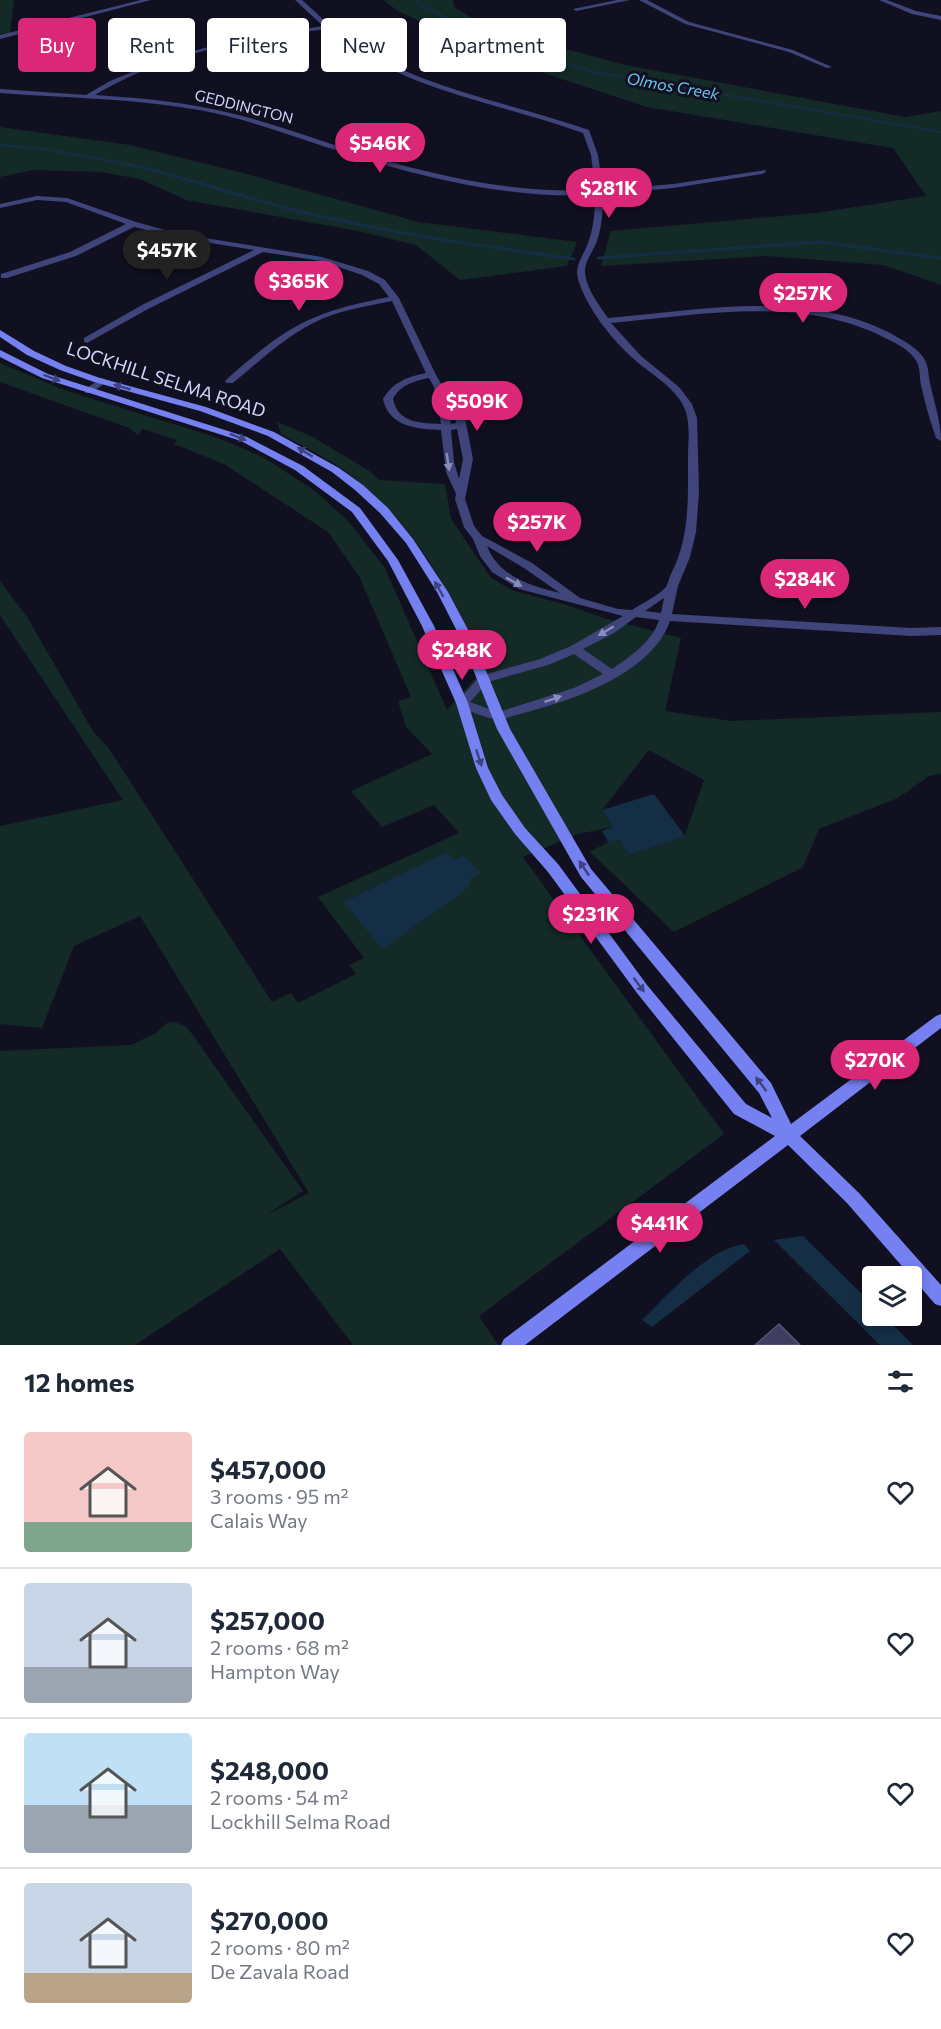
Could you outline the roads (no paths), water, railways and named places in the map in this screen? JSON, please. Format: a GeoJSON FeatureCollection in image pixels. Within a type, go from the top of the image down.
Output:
{"type":"FeatureCollection","features":[{"type":"Feature","properties":{"kind":"main road","name":"LOCKHILL SELMA ROAD"},"geometry":{"type":"LineString","coordinates":[[0,333],[31,354],[102,381],[230,417],[264,431],[327,465],[371,497],[402,532],[422,560],[460,626],[484,679],[497,715],[564,838],[586,873],[765,1088],[788,1135]]}},
{"type":"Feature","properties":{"kind":"main road","name":"LOCKHILL SELMA ROAD"},"geometry":{"type":"LineString","coordinates":[[0,352],[14,362],[45,376],[244,439],[299,468],[356,510],[393,560],[440,652],[462,702],[482,768],[496,797],[520,831],[553,868],[642,989],[740,1109],[788,1135],[854,1198],[941,1298]]}},
{"type":"Feature","properties":{"kind":"main road"},"geometry":{"type":"LineString","coordinates":[[510,1345],[941,1020]]}},
{"type":"Feature","properties":{"kind":"street"},"geometry":{"type":"LineString","coordinates":[[119,0],[126,5]]}},
{"type":"Feature","properties":{"kind":"street"},"geometry":{"type":"LineString","coordinates":[[77,18],[148,0]]}},
{"type":"Feature","properties":{"kind":"street"},"geometry":{"type":"LineString","coordinates":[[298,0],[321,20]]}},
{"type":"Feature","properties":{"kind":"street"},"geometry":{"type":"LineString","coordinates":[[576,9],[627,0]]}},
{"type":"Feature","properties":{"kind":"street"},"geometry":{"type":"LineString","coordinates":[[642,0],[687,23],[791,51],[829,67]]}},
{"type":"Feature","properties":{"kind":"street"},"geometry":{"type":"LineString","coordinates":[[882,0],[914,13],[941,18]]}},
{"type":"Feature","properties":{"kind":"street"},"geometry":{"type":"LineString","coordinates":[[87,97],[117,80],[186,55],[250,39],[321,28]]}},
{"type":"Feature","properties":{"kind":"street"},"geometry":{"type":"LineString","coordinates":[[0,38],[18,34]]}},
{"type":"Feature","properties":{"kind":"street"},"geometry":{"type":"LineString","coordinates":[[0,43],[18,35]]}},
{"type":"Feature","properties":{"kind":"street"},"geometry":{"type":"LineString","coordinates":[[404,72],[586,132],[591,140],[597,162],[599,192],[594,238],[584,257],[581,272],[593,305],[636,355],[674,387],[691,411],[694,436],[692,525],[685,556],[671,588],[667,616],[660,632],[646,650],[628,665],[551,701],[497,715],[462,702],[484,679],[544,662],[574,648],[610,630],[671,588]]}},
{"type":"Feature","properties":{"kind":"street","name":"GEDDINGTON"},"geometry":{"type":"LineString","coordinates":[[0,91],[170,104],[237,116],[373,159],[496,187],[526,191],[599,192],[656,189],[762,172]]}},
{"type":"Feature","properties":{"kind":"street"},"geometry":{"type":"LineString","coordinates":[[0,206],[28,199],[67,200],[133,224],[180,236],[309,256],[356,269],[382,282],[395,298],[431,375],[439,387],[453,398],[458,408],[468,459],[460,492]]}},
{"type":"Feature","properties":{"kind":"street"},"geometry":{"type":"LineString","coordinates":[[4,276],[73,254],[133,224]]}},
{"type":"Feature","properties":{"kind":"street"},"geometry":{"type":"LineString","coordinates":[[87,340],[145,307],[262,249]]}},
{"type":"Feature","properties":{"kind":"street"},"geometry":{"type":"LineString","coordinates":[[230,381],[287,336],[311,321],[334,312],[395,298]]}},
{"type":"Feature","properties":{"kind":"street"},"geometry":{"type":"LineString","coordinates":[[607,321],[788,310],[822,313],[862,324],[894,339],[913,352],[922,363],[931,406],[941,438]]}},
{"type":"Feature","properties":{"kind":"street"},"geometry":{"type":"LineString","coordinates":[[431,375],[416,378],[394,388],[388,399],[388,406],[396,415],[412,424],[461,426]]}},
{"type":"Feature","properties":{"kind":"street"},"geometry":{"type":"LineString","coordinates":[[88,391],[102,381]]}},
{"type":"Feature","properties":{"kind":"street"},"geometry":{"type":"LineString","coordinates":[[439,387],[444,409],[451,478],[460,492],[469,527],[478,538],[485,556],[508,580],[540,593],[633,613],[855,628],[941,631]]}},
{"type":"Feature","properties":{"kind":"street"},"geometry":{"type":"LineString","coordinates":[[478,538],[502,549],[538,571],[577,601]]}},
{"type":"Feature","properties":{"kind":"street"},"geometry":{"type":"LineString","coordinates":[[574,648],[611,674]]}},
{"type":"Feature","properties":{"kind":"water"},"geometry":{"type":"Polygon","coordinates":[[[654,794],[685,836],[629,855],[620,840],[608,842],[602,831],[613,827],[602,810],[654,794]]]}},
{"type":"Feature","properties":{"kind":"water"},"geometry":{"type":"Polygon","coordinates":[[[447,852],[455,860],[464,856],[481,873],[471,878],[470,885],[459,895],[382,949],[344,902],[447,852]]]}},
{"type":"Feature","properties":{"kind":"water"},"geometry":{"type":"Polygon","coordinates":[[[803,1236],[862,1294],[862,1326],[894,1326],[913,1345],[880,1345],[774,1240],[803,1236]]]}},
{"type":"Feature","properties":{"kind":"water"},"geometry":{"type":"Polygon","coordinates":[[[744,1244],[750,1251],[652,1327],[642,1320],[702,1264],[730,1248],[744,1244]]]}},
{"type":"Feature","properties":{"kind":"waterway","name":"Olmos Creek"},"geometry":{"type":"LineString","coordinates":[[416,0],[418,4],[486,37],[594,72],[941,132]]}},
{"type":"Feature","properties":{"kind":"waterway"},"geometry":{"type":"LineString","coordinates":[[0,145],[43,149],[128,164]]}},
{"type":"Feature","properties":{"kind":"waterway"},"geometry":{"type":"LineString","coordinates":[[120,163],[180,177],[278,206],[351,223],[462,243],[574,259]]}},
{"type":"Feature","properties":{"kind":"waterway"},"geometry":{"type":"LineString","coordinates":[[598,258],[819,242],[941,258]]}}]}
